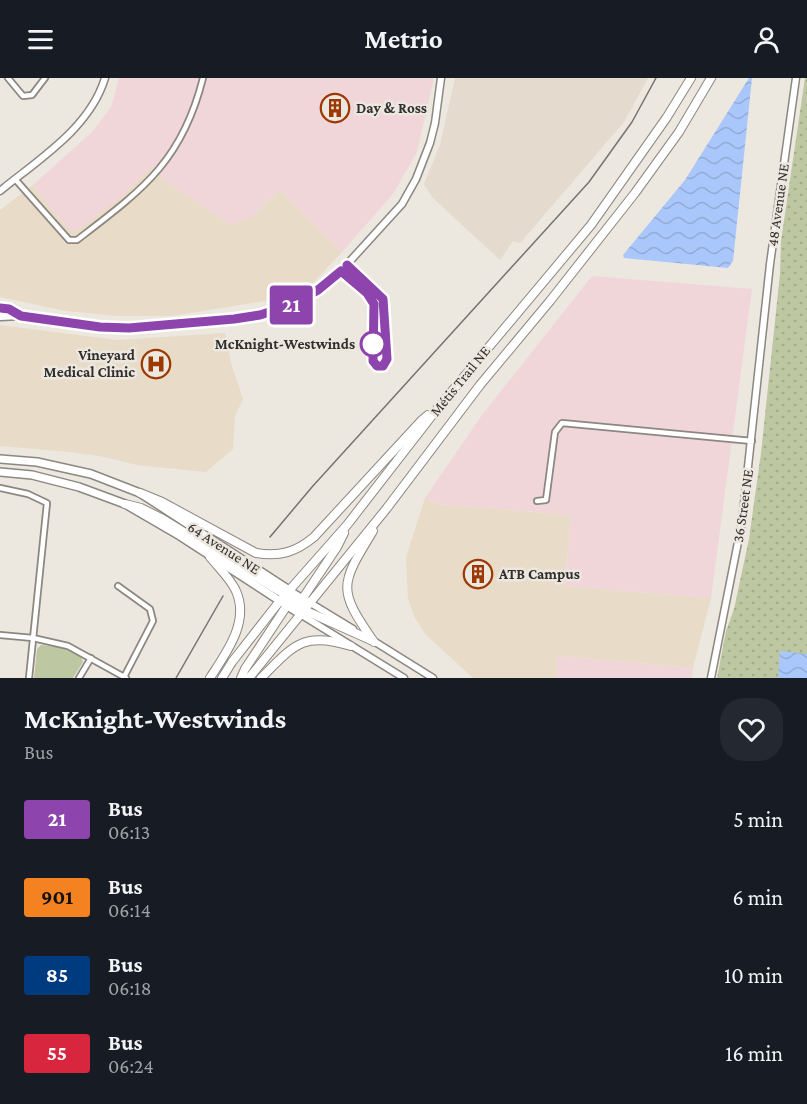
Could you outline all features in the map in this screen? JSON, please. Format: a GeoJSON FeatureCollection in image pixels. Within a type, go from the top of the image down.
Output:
{"type":"FeatureCollection","features":[{"type":"Feature","properties":{"kind":"main road","name":"Métis Trail NE"},"geometry":{"type":"LineString","coordinates":[[222,678],[232,662],[347,525],[437,409],[591,225],[667,117],[691,78]]}},
{"type":"Feature","properties":{"kind":"main road","name":"Métis Trail NE"},"geometry":{"type":"LineString","coordinates":[[249,678],[302,605],[387,508],[480,385],[635,193],[679,132],[711,78]]}},
{"type":"Feature","properties":{"kind":"main road"},"geometry":{"type":"LineString","coordinates":[[140,493],[162,502],[256,553],[283,554],[302,547],[314,537],[422,420],[437,409]]}},
{"type":"Feature","properties":{"kind":"main road","name":"64 Avenue NE"},"geometry":{"type":"LineString","coordinates":[[0,459],[37,462],[91,474],[140,493],[287,599]]}},
{"type":"Feature","properties":{"kind":"main road","name":"64 Avenue NE"},"geometry":{"type":"LineString","coordinates":[[0,472],[32,475],[79,487],[125,504],[180,536],[210,557],[287,599]]}},
{"type":"Feature","properties":{"kind":"main road"},"geometry":{"type":"LineString","coordinates":[[125,504],[141,508],[161,518],[287,599],[374,642]]}},
{"type":"Feature","properties":{"kind":"main road"},"geometry":{"type":"LineString","coordinates":[[374,642],[358,620],[347,597],[347,579],[387,508]]}},
{"type":"Feature","properties":{"kind":"main road"},"geometry":{"type":"LineString","coordinates":[[302,605],[337,547],[347,525]]}},
{"type":"Feature","properties":{"kind":"main road"},"geometry":{"type":"LineString","coordinates":[[210,557],[236,591],[240,612],[236,634],[210,678]]}},
{"type":"Feature","properties":{"kind":"main road"},"geometry":{"type":"LineString","coordinates":[[241,678],[287,599]]}},
{"type":"Feature","properties":{"kind":"main road"},"geometry":{"type":"LineString","coordinates":[[261,678],[288,651],[303,642],[325,639],[351,646]]}},
{"type":"Feature","properties":{"kind":"street"},"geometry":{"type":"LineString","coordinates":[[8,78],[23,96],[32,95],[45,78]]}},
{"type":"Feature","properties":{"kind":"street"},"geometry":{"type":"LineString","coordinates":[[0,191],[84,119],[101,92],[105,78]]}},
{"type":"Feature","properties":{"kind":"street"},"geometry":{"type":"LineString","coordinates":[[15,179],[69,240],[77,240],[124,203],[152,178],[167,160],[180,141],[191,118],[202,78]]}},
{"type":"Feature","properties":{"kind":"street"},"geometry":{"type":"LineString","coordinates":[[0,317],[21,316],[81,326],[129,328],[260,315],[284,308],[305,298],[341,271],[388,220],[407,195],[430,143],[441,78]]}},
{"type":"Feature","properties":{"kind":"street","name":"48 Avenue NE"},"geometry":{"type":"LineString","coordinates":[[763,332],[770,264],[796,78]]}},
{"type":"Feature","properties":{"kind":"street"},"geometry":{"type":"LineString","coordinates":[[0,308],[9,309],[21,316]]}},
{"type":"Feature","properties":{"kind":"street","name":"36 Street NE"},"geometry":{"type":"LineString","coordinates":[[711,678],[721,618],[738,543],[752,441],[763,332]]}},
{"type":"Feature","properties":{"kind":"street"},"geometry":{"type":"LineString","coordinates":[[537,501],[546,500],[555,432],[562,423],[752,441]]}},
{"type":"Feature","properties":{"kind":"street"},"geometry":{"type":"LineString","coordinates":[[0,488],[28,494],[47,503],[29,678]]}},
{"type":"Feature","properties":{"kind":"street"},"geometry":{"type":"LineString","coordinates":[[0,635],[33,638],[68,646],[125,677],[153,621],[150,609],[118,586]]}},
{"type":"Feature","properties":{"kind":"street","name":"64 Avenue NE"},"geometry":{"type":"LineString","coordinates":[[287,599],[302,605],[351,646],[404,678]]}},
{"type":"Feature","properties":{"kind":"street"},"geometry":{"type":"LineString","coordinates":[[374,642],[433,678]]}},
{"type":"Feature","properties":{"kind":"street"},"geometry":{"type":"LineString","coordinates":[[79,678],[92,658]]}},
{"type":"Feature","properties":{"kind":"shaded area"},"geometry":{"type":"Polygon","coordinates":[[[119,78],[434,78],[417,152],[393,194],[342,252],[279,189],[254,216],[231,225],[164,180],[151,167],[119,199],[75,232],[65,225],[33,185],[92,132],[111,107],[119,78]]]}},
{"type":"Feature","properties":{"kind":"shaded area"},"geometry":{"type":"Polygon","coordinates":[[[455,78],[648,78],[624,122],[520,243],[513,241],[500,260],[432,197],[424,184],[440,145],[455,78]]]}},
{"type":"Feature","properties":{"kind":"shaded area"},"geometry":{"type":"Polygon","coordinates":[[[151,167],[164,180],[254,216],[279,189],[342,252],[312,284],[278,299],[171,316],[119,316],[66,311],[0,297],[0,210],[33,185],[65,225],[119,199],[151,167]]]}},
{"type":"Feature","properties":{"kind":"shaded area"},"geometry":{"type":"Polygon","coordinates":[[[592,276],[752,289],[711,598],[565,586],[571,515],[439,504],[425,498],[482,415],[592,276]]]}},
{"type":"Feature","properties":{"kind":"shaded area"},"geometry":{"type":"Polygon","coordinates":[[[0,325],[117,340],[225,333],[231,363],[243,399],[235,416],[233,449],[206,472],[137,465],[70,452],[0,446],[0,325]]]}},
{"type":"Feature","properties":{"kind":"shaded area"},"geometry":{"type":"Polygon","coordinates":[[[425,498],[439,504],[571,515],[565,586],[711,598],[693,668],[559,656],[556,678],[473,678],[425,634],[414,616],[408,599],[406,557],[425,498]]]}},
{"type":"Feature","properties":{"kind":"shaded area"},"geometry":{"type":"Polygon","coordinates":[[[558,656],[693,668],[692,678],[556,678],[558,656]]]}},
{"type":"Feature","properties":{"kind":"green space"},"geometry":{"type":"Polygon","coordinates":[[[805,78],[807,78],[807,678],[717,678],[749,539],[761,453],[780,274],[781,241],[805,78]]]}},
{"type":"Feature","properties":{"kind":"green space"},"geometry":{"type":"Polygon","coordinates":[[[41,645],[64,648],[81,657],[83,662],[73,678],[34,678],[37,649],[41,645]]]}},
{"type":"Feature","properties":{"kind":"water"},"geometry":{"type":"Polygon","coordinates":[[[749,78],[752,78],[733,261],[728,268],[624,258],[623,255],[685,180],[749,78]]]}},
{"type":"Feature","properties":{"kind":"water"},"geometry":{"type":"Polygon","coordinates":[[[780,651],[807,654],[807,678],[778,678],[780,651]]]}},
{"type":"Feature","properties":{"kind":"tram line"},"geometry":{"type":"LineString","coordinates":[[270,537],[312,487],[589,182],[632,122],[656,78]]}},
{"type":"Feature","properties":{"kind":"tram line"},"geometry":{"type":"LineString","coordinates":[[176,678],[223,596]]}},
{"type":"Feature","properties":{"kind":"bus line","name":"21"},"geometry":{"type":"LineString","coordinates":[[0,308],[9,309],[21,316],[100,327],[129,328],[234,319],[260,315],[291,305],[318,290],[341,271],[367,293],[374,304],[373,361],[377,366],[383,366],[387,359],[383,299],[347,265]]}},
{"type":"Feature","properties":{"kind":"place","name":"Day & Ross"},"geometry":{"type":"Point","coordinates":[335,108]}},
{"type":"Feature","properties":{"kind":"place","name":"McKnight-Westwinds"},"geometry":{"type":"Point","coordinates":[373,344]}},
{"type":"Feature","properties":{"kind":"place","name":"Vineyard Medical Clinic"},"geometry":{"type":"Point","coordinates":[156,364]}},
{"type":"Feature","properties":{"kind":"place","name":"ATB Campus"},"geometry":{"type":"Point","coordinates":[478,574]}}]}
